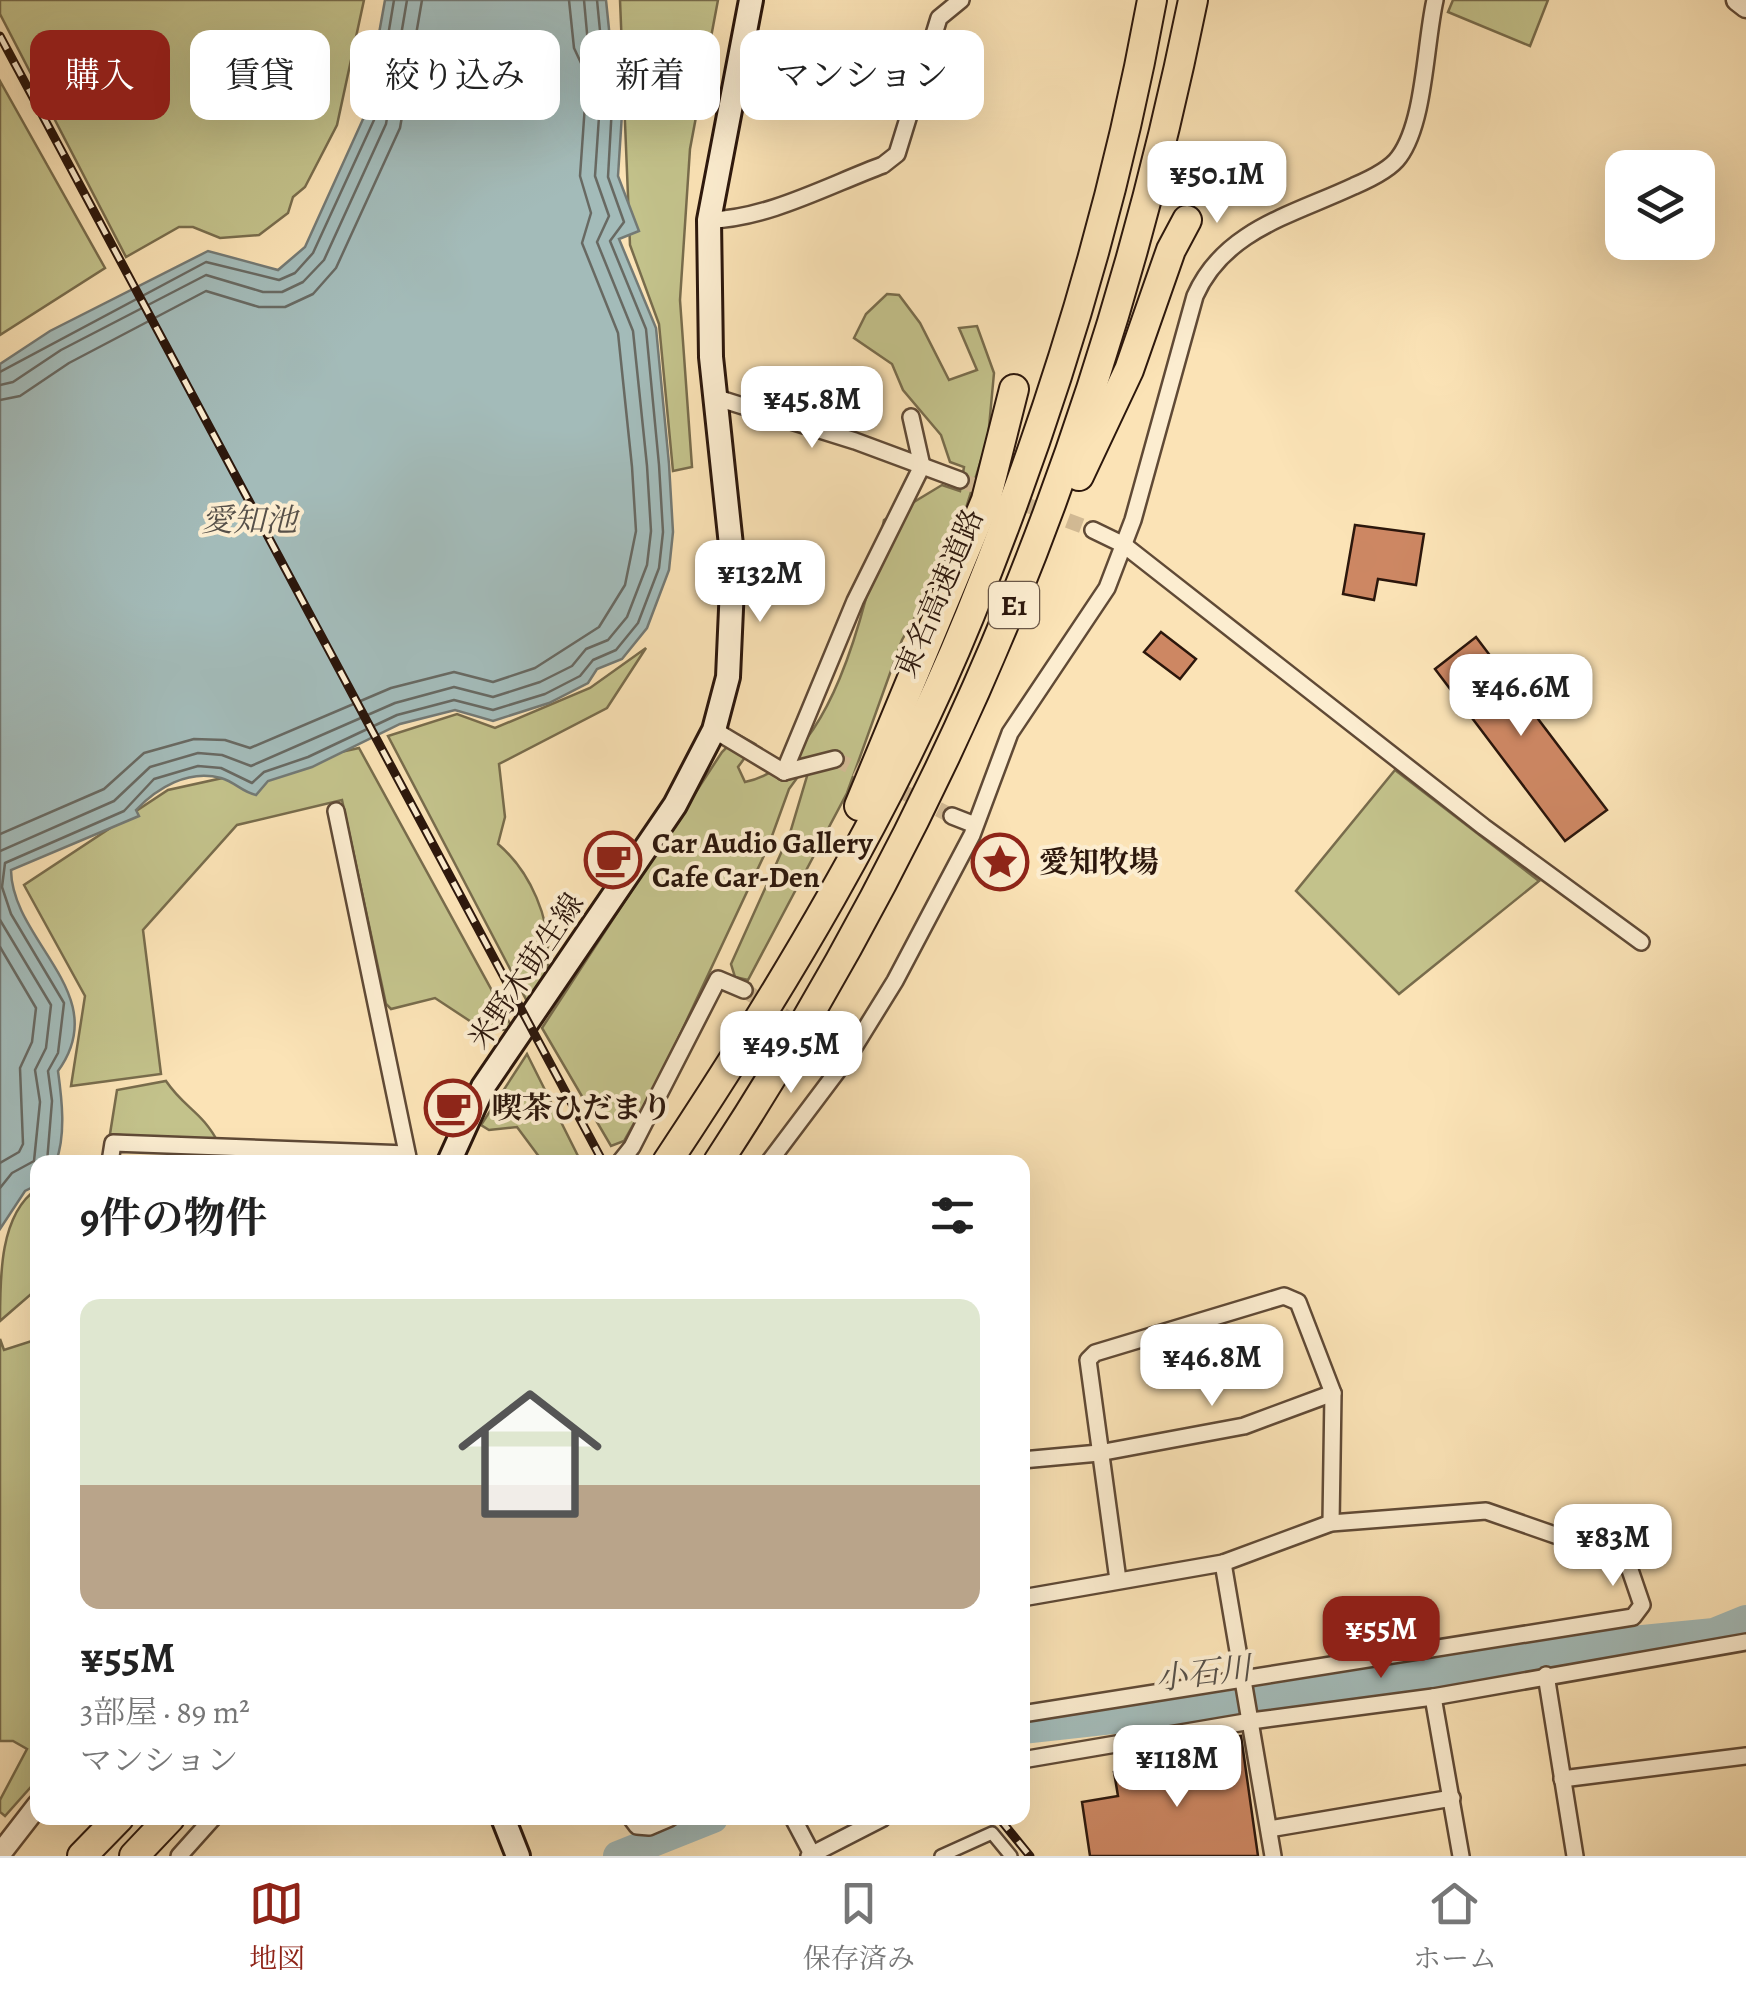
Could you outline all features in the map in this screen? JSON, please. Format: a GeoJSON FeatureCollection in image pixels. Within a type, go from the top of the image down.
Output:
{"type":"FeatureCollection","features":[{"type":"Feature","properties":{"kind":"highway","name":"東名高速道路"},"geometry":{"type":"LineString","coordinates":[[671,1155],[800,951],[880,803],[970,616],[1064,354],[1106,201],[1152,0]]}},
{"type":"Feature","properties":{"kind":"highway","name":"E1"},"geometry":{"type":"LineString","coordinates":[[722,1155],[835,976],[918,820],[984,677],[1041,538],[1124,292],[1162,156],[1193,0]]}},
{"type":"Feature","properties":{"kind":"highway"},"geometry":{"type":"LineString","coordinates":[[984,677],[1129,370],[1171,250],[1187,220]]}},
{"type":"Feature","properties":{"kind":"highway"},"geometry":{"type":"LineString","coordinates":[[800,951],[986,500],[1014,389]]}},
{"type":"Feature","properties":{"kind":"highway"},"geometry":{"type":"LineString","coordinates":[[82,1856],[112,1825]]}},
{"type":"Feature","properties":{"kind":"highway"},"geometry":{"type":"LineString","coordinates":[[134,1856],[163,1825]]}},
{"type":"Feature","properties":{"kind":"main road","name":"米野木莇生線"},"geometry":{"type":"LineString","coordinates":[[453,1155],[483,1087],[675,805],[714,730],[728,677],[734,631],[734,564],[714,397],[708,296],[709,220],[751,0]]}},
{"type":"Feature","properties":{"kind":"main road"},"geometry":{"type":"LineString","coordinates":[[506,1825],[518,1856]]}},
{"type":"Feature","properties":{"kind":"street"},"geometry":{"type":"LineString","coordinates":[[709,220],[728,220],[782,202],[883,164],[897,154],[939,18],[960,0]]}},
{"type":"Feature","properties":{"kind":"street"},"geometry":{"type":"LineString","coordinates":[[774,1155],[848,1057],[895,982],[975,826],[1003,745],[1107,588],[1124,545],[1207,270],[1231,243],[1368,180],[1398,160],[1409,136],[1434,0]]}},
{"type":"Feature","properties":{"kind":"street"},"geometry":{"type":"LineString","coordinates":[[1737,0],[1746,6]]}},
{"type":"Feature","properties":{"kind":"street"},"geometry":{"type":"LineString","coordinates":[[714,397],[960,480]]}},
{"type":"Feature","properties":{"kind":"street"},"geometry":{"type":"LineString","coordinates":[[784,772],[855,601],[922,466],[912,417]]}},
{"type":"Feature","properties":{"kind":"street"},"geometry":{"type":"LineString","coordinates":[[1093,530],[1124,545],[1484,827],[1641,942]]}},
{"type":"Feature","properties":{"kind":"street"},"geometry":{"type":"LineString","coordinates":[[714,730],[784,772],[834,759]]}},
{"type":"Feature","properties":{"kind":"street"},"geometry":{"type":"LineString","coordinates":[[336,810],[407,1155]]}},
{"type":"Feature","properties":{"kind":"street"},"geometry":{"type":"LineString","coordinates":[[952,816],[975,826]]}},
{"type":"Feature","properties":{"kind":"street"},"geometry":{"type":"LineString","coordinates":[[626,1155],[718,979],[744,990]]}},
{"type":"Feature","properties":{"kind":"street"},"geometry":{"type":"LineString","coordinates":[[825,1042],[848,1057]]}},
{"type":"Feature","properties":{"kind":"street"},"geometry":{"type":"LineString","coordinates":[[111,1155],[112,1143],[349,1155]]}},
{"type":"Feature","properties":{"kind":"street"},"geometry":{"type":"LineString","coordinates":[[1118,1580],[1088,1364],[1092,1354],[1284,1296],[1298,1302],[1333,1393],[1331,1523]]}},
{"type":"Feature","properties":{"kind":"street"},"geometry":{"type":"LineString","coordinates":[[1030,1459],[1099,1453],[1244,1426],[1333,1393]]}},
{"type":"Feature","properties":{"kind":"street"},"geometry":{"type":"LineString","coordinates":[[1030,1596],[1223,1563],[1331,1523],[1496,1512],[1626,1560],[1642,1611],[1633,1616],[1245,1682],[1030,1713]]}},
{"type":"Feature","properties":{"kind":"street"},"geometry":{"type":"LineString","coordinates":[[1223,1563],[1273,1856]]}},
{"type":"Feature","properties":{"kind":"street"},"geometry":{"type":"LineString","coordinates":[[1030,1758],[1251,1717],[1433,1697],[1746,1642]]}},
{"type":"Feature","properties":{"kind":"street"},"geometry":{"type":"LineString","coordinates":[[1546,1675],[1575,1856]]}},
{"type":"Feature","properties":{"kind":"street"},"geometry":{"type":"LineString","coordinates":[[1433,1697],[1461,1856]]}},
{"type":"Feature","properties":{"kind":"street"},"geometry":{"type":"LineString","coordinates":[[1562,1779],[1746,1756]]}},
{"type":"Feature","properties":{"kind":"street"},"geometry":{"type":"LineString","coordinates":[[1269,1829],[1452,1798]]}},
{"type":"Feature","properties":{"kind":"street"},"geometry":{"type":"LineString","coordinates":[[0,1854],[30,1815]]}},
{"type":"Feature","properties":{"kind":"street"},"geometry":{"type":"LineString","coordinates":[[179,1856],[208,1825]]}},
{"type":"Feature","properties":{"kind":"street"},"geometry":{"type":"LineString","coordinates":[[797,1825],[812,1855],[870,1825]]}},
{"type":"Feature","properties":{"kind":"street"},"geometry":{"type":"LineString","coordinates":[[942,1856],[992,1834],[1012,1856]]}},
{"type":"Feature","properties":{"kind":"shaded area"},"geometry":{"type":"Polygon","coordinates":[[[0,0],[364,0],[358,30],[350,30],[350,65],[337,125],[305,187],[293,197],[288,213],[259,235],[220,238],[193,227],[179,227],[126,257],[55,120],[170,120],[170,30],[30,30],[30,72],[0,14],[0,0]]]}},
{"type":"Feature","properties":{"kind":"shaded area"},"geometry":{"type":"Polygon","coordinates":[[[620,0],[718,0],[712,30],[621,30],[620,0]]]}},
{"type":"Feature","properties":{"kind":"shaded area"},"geometry":{"type":"Polygon","coordinates":[[[1453,0],[1548,0],[1530,46],[1448,12],[1453,0]]]}},
{"type":"Feature","properties":{"kind":"shaded area"},"geometry":{"type":"Polygon","coordinates":[[[0,81],[105,268],[0,335],[0,81]]]}},
{"type":"Feature","properties":{"kind":"shaded area"},"geometry":{"type":"Polygon","coordinates":[[[625,120],[695,120],[680,300],[692,467],[673,471],[659,324],[630,245],[625,120]]]}},
{"type":"Feature","properties":{"kind":"shaded area"},"geometry":{"type":"Polygon","coordinates":[[[887,294],[899,295],[920,323],[949,380],[977,370],[959,328],[977,326],[994,373],[988,438],[961,524],[942,570],[902,640],[847,793],[748,980],[735,977],[731,964],[790,833],[813,756],[789,789],[768,847],[662,1073],[624,1141],[611,1146],[542,1028],[722,752],[739,735],[755,744],[738,767],[745,782],[776,769],[802,745],[842,674],[868,592],[884,520],[942,485],[960,491],[964,467],[950,462],[941,435],[903,390],[892,364],[854,338],[866,314],[887,294]]]}},
{"type":"Feature","properties":{"kind":"shaded area"},"geometry":{"type":"Polygon","coordinates":[[[646,648],[607,708],[499,764],[505,817],[498,844],[529,882],[546,930],[547,969],[530,1007],[388,736],[457,714],[495,728],[590,688],[646,648]]]}},
{"type":"Feature","properties":{"kind":"shaded area"},"geometry":{"type":"Polygon","coordinates":[[[359,748],[513,1029],[485,1031],[435,998],[391,1009],[386,1004],[342,800],[237,825],[143,930],[161,1074],[71,1086],[85,996],[24,885],[168,790],[359,748]]]}},
{"type":"Feature","properties":{"kind":"shaded area"},"geometry":{"type":"Polygon","coordinates":[[[1395,770],[1539,881],[1399,994],[1296,891],[1395,770]]]}},
{"type":"Feature","properties":{"kind":"shaded area"},"geometry":{"type":"Polygon","coordinates":[[[527,1054],[578,1155],[538,1155],[517,1127],[489,1130],[481,1125],[527,1054]]]}},
{"type":"Feature","properties":{"kind":"shaded area"},"geometry":{"type":"Polygon","coordinates":[[[166,1081],[219,1144],[110,1134],[117,1090],[166,1081]]]}},
{"type":"Feature","properties":{"kind":"shaded area"},"geometry":{"type":"Polygon","coordinates":[[[30,1195],[30,1295],[0,1321],[5,1248],[9,1230],[30,1195]]]}},
{"type":"Feature","properties":{"kind":"shaded area"},"geometry":{"type":"Polygon","coordinates":[[[0,1339],[4,1350],[30,1342],[30,1788],[5,1816],[0,1812],[0,1800],[27,1749],[13,1741],[0,1741],[0,1339]]]}},
{"type":"Feature","properties":{"kind":"water","name":"愛知池"},"geometry":{"type":"Polygon","coordinates":[[[385,0],[606,0],[609,30],[580,30],[580,120],[622,120],[618,176],[639,231],[619,239],[656,328],[673,532],[669,570],[647,628],[622,659],[597,669],[588,683],[549,703],[493,721],[455,710],[400,724],[312,767],[268,781],[256,795],[221,778],[185,778],[154,794],[136,810],[139,816],[11,870],[16,896],[68,993],[74,1017],[72,1043],[58,1071],[62,1129],[58,1155],[30,1155],[30,1188],[0,1229],[0,364],[50,331],[208,251],[278,270],[305,247],[363,120],[560,120],[560,30],[380,30],[385,0]]]}},
{"type":"Feature","properties":{"kind":"building"},"geometry":{"type":"Polygon","coordinates":[[[1355,525],[1424,534],[1416,585],[1378,579],[1374,600],[1343,594],[1355,525]]]}},
{"type":"Feature","properties":{"kind":"building"},"geometry":{"type":"Polygon","coordinates":[[[1161,632],[1196,659],[1180,679],[1144,652],[1161,632]]]}},
{"type":"Feature","properties":{"kind":"building"},"geometry":{"type":"Polygon","coordinates":[[[1476,637],[1607,810],[1565,841],[1435,669],[1476,637]]]}},
{"type":"Feature","properties":{"kind":"building"},"geometry":{"type":"Polygon","coordinates":[[[1241,1736],[1258,1856],[1090,1856],[1082,1802],[1118,1796],[1114,1772],[1228,1755],[1226,1738],[1241,1736]]]}},
{"type":"Feature","properties":{"kind":"waterway"},"geometry":{"type":"LineString","coordinates":[[752,557],[774,552]]}},
{"type":"Feature","properties":{"kind":"waterway","name":"小石川"},"geometry":{"type":"LineString","coordinates":[[1030,1728],[1231,1706],[1612,1643],[1714,1633],[1746,1620]]}},
{"type":"Feature","properties":{"kind":"waterway","name":"小石川"},"geometry":{"type":"LineString","coordinates":[[618,1856],[696,1825]]}},
{"type":"Feature","properties":{"kind":"tunnel"},"geometry":{"type":"LineString","coordinates":[[960,480],[1093,530]]}},
{"type":"Feature","properties":{"kind":"tunnel"},"geometry":{"type":"LineString","coordinates":[[835,759],[952,816]]}},
{"type":"Feature","properties":{"kind":"tunnel"},"geometry":{"type":"LineString","coordinates":[[744,990],[825,1042]]}},
{"type":"Feature","properties":{"kind":"railway"},"geometry":{"type":"LineString","coordinates":[[0,36],[599,1155]]}},
{"type":"Feature","properties":{"kind":"railway"},"geometry":{"type":"LineString","coordinates":[[1005,1825],[1030,1856]]}},
{"type":"Feature","properties":{"kind":"place","name":"Car Audio Gallery Cafe Car-Den"},"geometry":{"type":"Point","coordinates":[613,860]}},
{"type":"Feature","properties":{"kind":"place","name":"愛知牧場"},"geometry":{"type":"Point","coordinates":[1000,862]}},
{"type":"Feature","properties":{"kind":"place","name":"喫茶ひだまり"},"geometry":{"type":"Point","coordinates":[453,1108]}}]}
